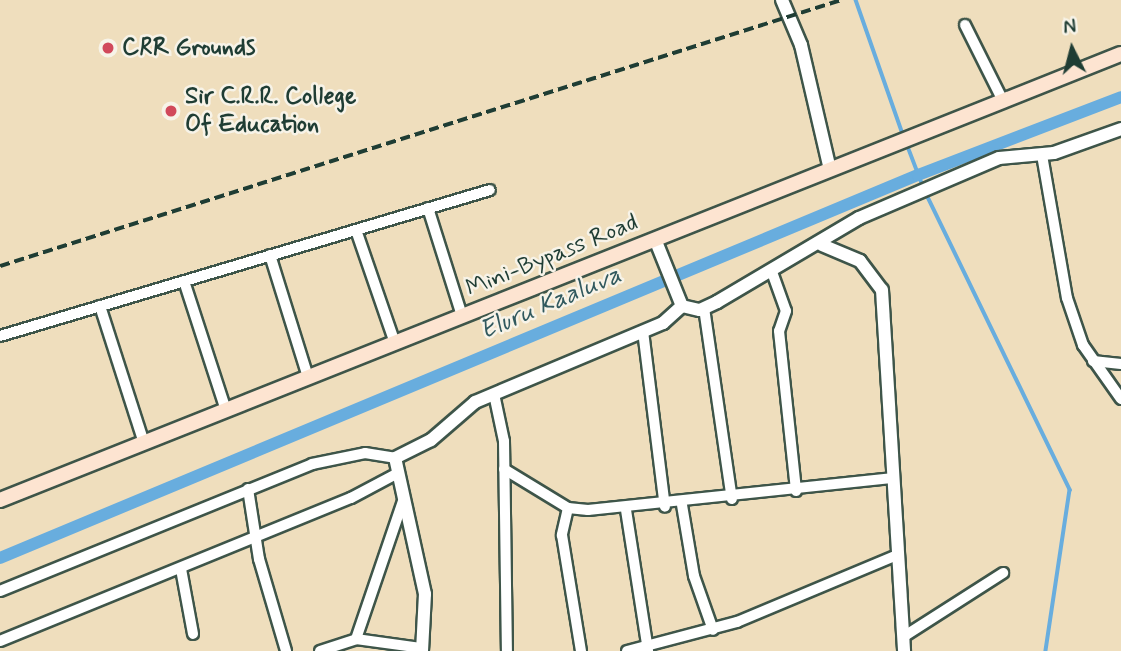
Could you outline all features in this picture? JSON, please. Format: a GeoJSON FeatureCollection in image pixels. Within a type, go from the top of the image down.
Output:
{"type":"FeatureCollection","features":[{"type":"Feature","properties":{"kind":"main road","name":"Mini-Bypass Road"},"geometry":{"type":"LineString","coordinates":[[0,500],[1121,54]]}},
{"type":"Feature","properties":{"kind":"street"},"geometry":{"type":"LineString","coordinates":[[782,0],[801,45],[833,169]]}},
{"type":"Feature","properties":{"kind":"street"},"geometry":{"type":"LineString","coordinates":[[965,25],[1003,101]]}},
{"type":"Feature","properties":{"kind":"street"},"geometry":{"type":"LineString","coordinates":[[0,592],[248,489],[338,456],[395,458],[411,451],[494,394],[643,331],[682,306],[704,308],[822,245],[859,218],[999,158],[1042,155],[1121,129]]}},
{"type":"Feature","properties":{"kind":"street"},"geometry":{"type":"LineString","coordinates":[[1042,155],[1062,276],[1093,361],[1121,399]]}},
{"type":"Feature","properties":{"kind":"street"},"geometry":{"type":"LineString","coordinates":[[0,336],[490,190]]}},
{"type":"Feature","properties":{"kind":"street"},"geometry":{"type":"LineString","coordinates":[[428,208],[462,316]]}},
{"type":"Feature","properties":{"kind":"street"},"geometry":{"type":"LineString","coordinates":[[356,230],[395,343]]}},
{"type":"Feature","properties":{"kind":"street"},"geometry":{"type":"LineString","coordinates":[[655,239],[682,306]]}},
{"type":"Feature","properties":{"kind":"street"},"geometry":{"type":"LineString","coordinates":[[822,245],[860,261],[882,290],[901,646]]}},
{"type":"Feature","properties":{"kind":"street"},"geometry":{"type":"LineString","coordinates":[[270,255],[308,377]]}},
{"type":"Feature","properties":{"kind":"street"},"geometry":{"type":"LineString","coordinates":[[772,272],[786,311],[779,331],[796,491]]}},
{"type":"Feature","properties":{"kind":"street"},"geometry":{"type":"LineString","coordinates":[[184,281],[226,410]]}},
{"type":"Feature","properties":{"kind":"street"},"geometry":{"type":"LineString","coordinates":[[100,306],[144,443]]}},
{"type":"Feature","properties":{"kind":"street"},"geometry":{"type":"LineString","coordinates":[[704,308],[732,499]]}},
{"type":"Feature","properties":{"kind":"street"},"geometry":{"type":"LineString","coordinates":[[643,331],[665,506]]}},
{"type":"Feature","properties":{"kind":"street"},"geometry":{"type":"LineString","coordinates":[[1093,361],[1121,364]]}},
{"type":"Feature","properties":{"kind":"street"},"geometry":{"type":"LineString","coordinates":[[494,394],[505,469],[507,651]]}},
{"type":"Feature","properties":{"kind":"street"},"geometry":{"type":"LineString","coordinates":[[320,651],[356,639],[422,650],[425,594],[395,458]]}},
{"type":"Feature","properties":{"kind":"street"},"geometry":{"type":"LineString","coordinates":[[505,469],[568,509],[626,510],[682,505],[891,478]]}},
{"type":"Feature","properties":{"kind":"street"},"geometry":{"type":"LineString","coordinates":[[0,641],[181,569],[398,473]]}},
{"type":"Feature","properties":{"kind":"street"},"geometry":{"type":"LineString","coordinates":[[248,489],[256,535],[286,651]]}},
{"type":"Feature","properties":{"kind":"street"},"geometry":{"type":"LineString","coordinates":[[356,639],[404,500]]}},
{"type":"Feature","properties":{"kind":"street"},"geometry":{"type":"LineString","coordinates":[[682,505],[694,576],[713,630]]}},
{"type":"Feature","properties":{"kind":"street"},"geometry":{"type":"LineString","coordinates":[[568,509],[562,534],[581,651]]}},
{"type":"Feature","properties":{"kind":"street"},"geometry":{"type":"LineString","coordinates":[[626,510],[647,649]]}},
{"type":"Feature","properties":{"kind":"street"},"geometry":{"type":"LineString","coordinates":[[627,651],[647,649],[713,630],[895,556]]}},
{"type":"Feature","properties":{"kind":"street"},"geometry":{"type":"LineString","coordinates":[[181,569],[193,634]]}},
{"type":"Feature","properties":{"kind":"street"},"geometry":{"type":"LineString","coordinates":[[901,646],[1003,573]]}},
{"type":"Feature","properties":{"kind":"waterway"},"geometry":{"type":"LineString","coordinates":[[856,0],[904,137]]}},
{"type":"Feature","properties":{"kind":"waterway","name":"Eluru Kaaluva"},"geometry":{"type":"LineString","coordinates":[[0,558],[918,175],[1121,97]]}},
{"type":"Feature","properties":{"kind":"waterway"},"geometry":{"type":"LineString","coordinates":[[907,144],[923,186]]}},
{"type":"Feature","properties":{"kind":"waterway"},"geometry":{"type":"LineString","coordinates":[[926,193],[1070,490],[1046,651]]}},
{"type":"Feature","properties":{"kind":"railway"},"geometry":{"type":"LineString","coordinates":[[0,266],[841,0]]}},
{"type":"Feature","properties":{"kind":"place","name":"CRR Grounds"},"geometry":{"type":"Point","coordinates":[108,48]}},
{"type":"Feature","properties":{"kind":"place","name":"Sir C.R.R. College Of Education"},"geometry":{"type":"Point","coordinates":[171,111]}}]}
